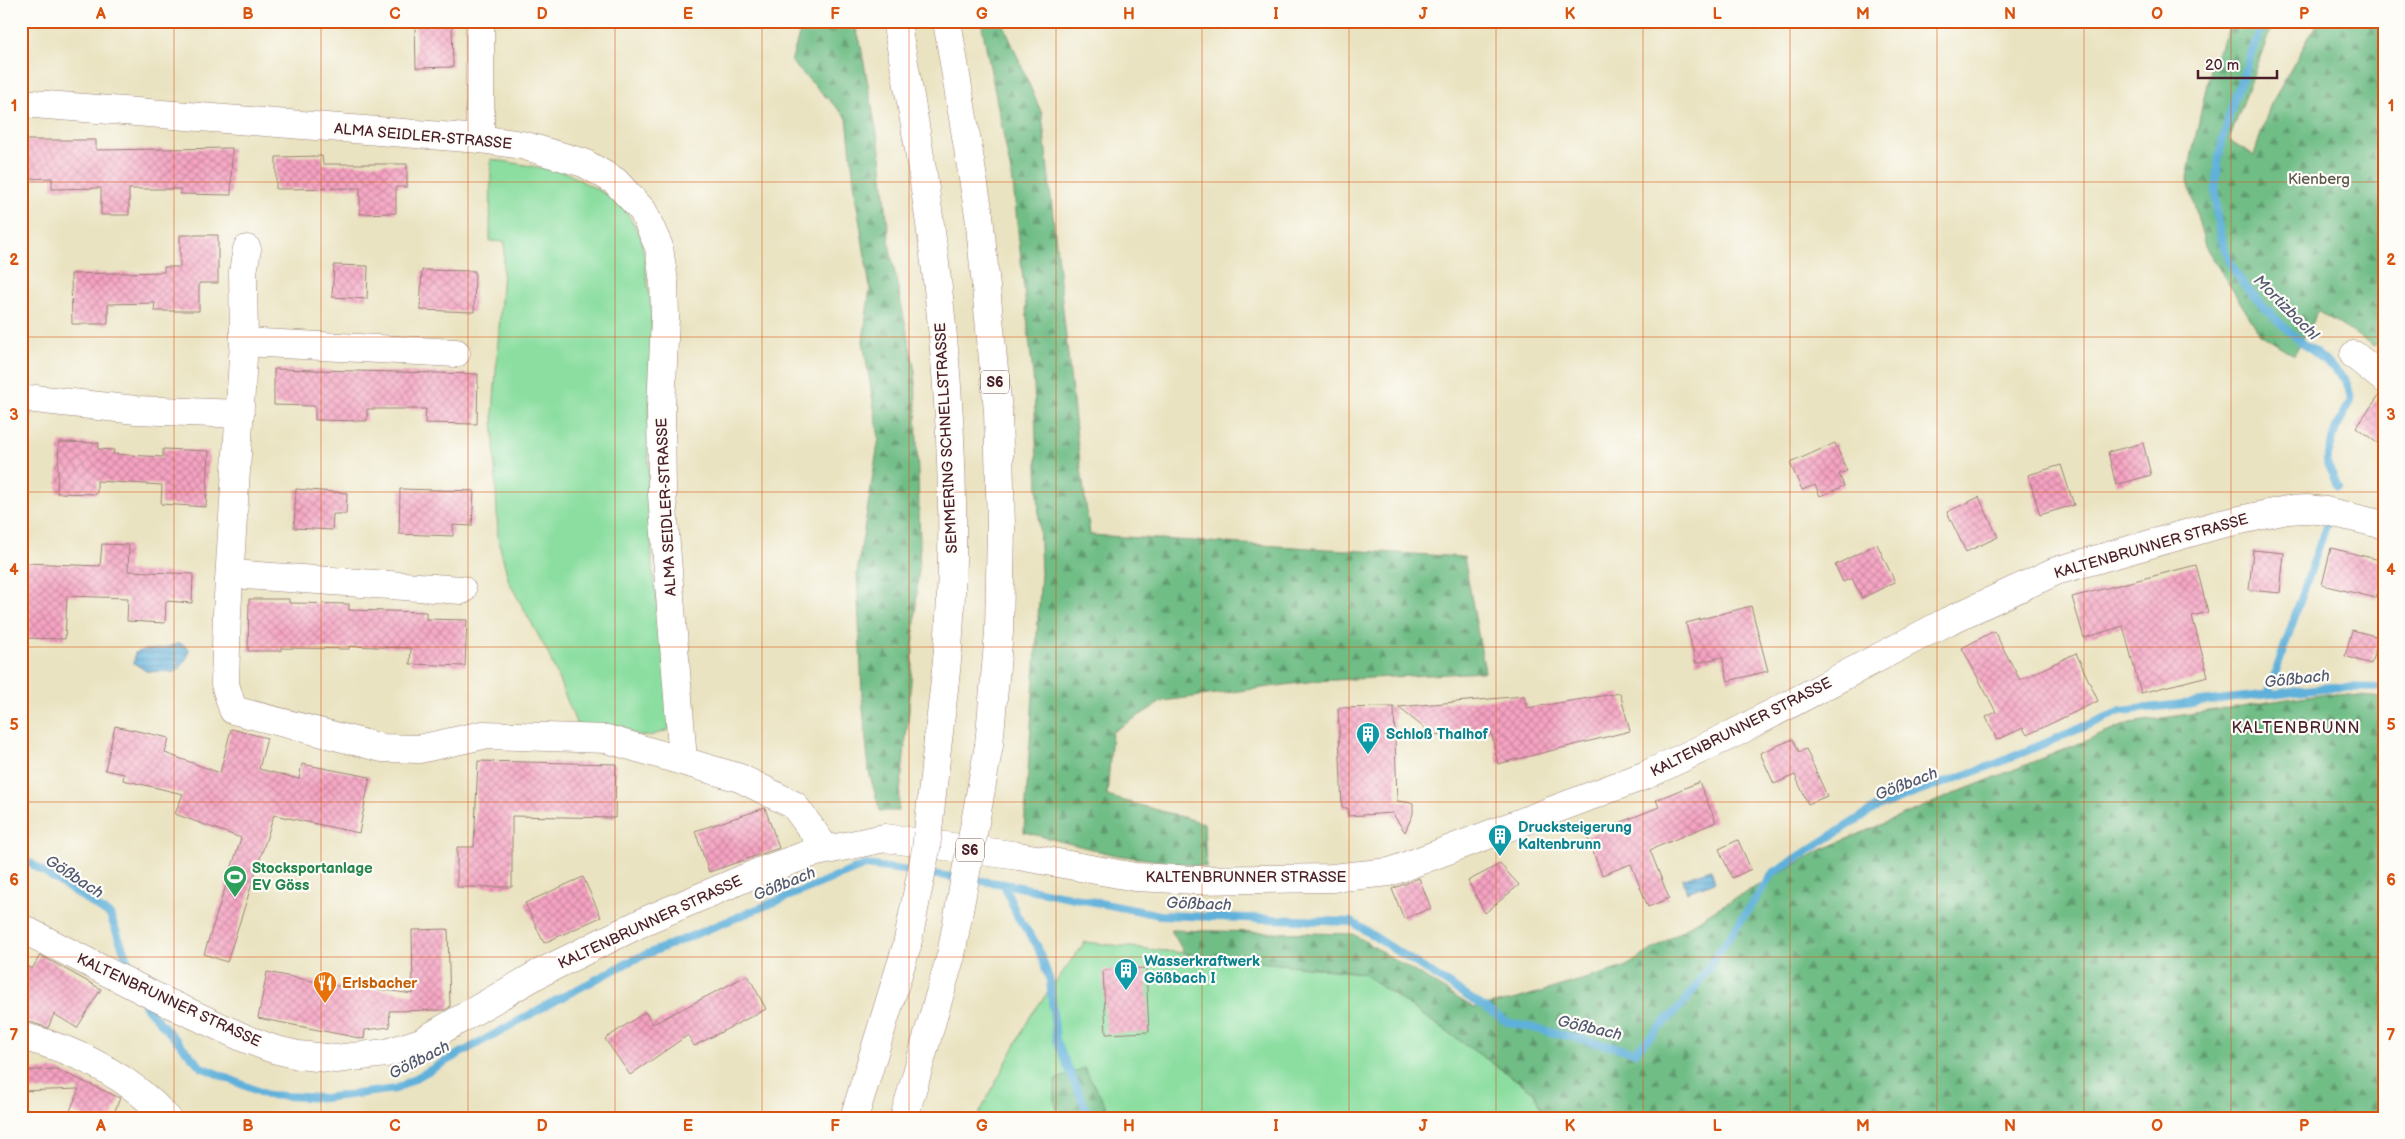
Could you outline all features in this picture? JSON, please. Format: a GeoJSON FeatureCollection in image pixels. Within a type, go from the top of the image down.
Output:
{"type":"FeatureCollection","features":[{"type":"Feature","properties":{"kind":"main road"},"geometry":{"type":"LineString","coordinates":[[480,21],[480,139]]}},
{"type":"Feature","properties":{"kind":"main road","name":"SEMMERING SCHNELLSTRASSE"},"geometry":{"type":"LineString","coordinates":[[854,1118],[907,945],[926,849],[949,634],[952,520],[943,339],[930,222],[896,21]]}},
{"type":"Feature","properties":{"kind":"main road","name":"S6"},"geometry":{"type":"LineString","coordinates":[[904,1118],[912,1096],[951,955],[989,745],[1000,622],[1002,527],[998,411],[979,215],[947,21]]}},
{"type":"Feature","properties":{"kind":"main road","name":"ALMA SEIDLER-STRASSE"},"geometry":{"type":"LineString","coordinates":[[21,102],[480,139],[522,145],[584,163],[615,181],[643,211],[659,247],[664,282],[665,309],[661,408],[662,495],[683,760]]}},
{"type":"Feature","properties":{"kind":"main road"},"geometry":{"type":"LineString","coordinates":[[247,249],[243,272],[244,342],[226,684],[233,710],[382,748],[419,749],[483,735],[607,739],[740,778],[794,805],[826,849]]}},
{"type":"Feature","properties":{"kind":"main road"},"geometry":{"type":"LineString","coordinates":[[244,342],[456,353]]}},
{"type":"Feature","properties":{"kind":"main road"},"geometry":{"type":"LineString","coordinates":[[2354,355],[2384,379]]}},
{"type":"Feature","properties":{"kind":"main road"},"geometry":{"type":"LineString","coordinates":[[35,399],[136,410],[240,414]]}},
{"type":"Feature","properties":{"kind":"main road","name":"KALTENBRUNNER STRASSE"},"geometry":{"type":"LineString","coordinates":[[21,928],[162,1000],[244,1038],[337,1069],[421,1042],[538,974],[649,919],[760,872],[826,849],[885,838],[1019,856],[1144,878],[1196,880],[1332,878],[1390,872],[1646,775],[1735,733],[1948,620],[2056,571],[2217,525],[2287,510],[2307,509],[2326,511],[2384,525]]}},
{"type":"Feature","properties":{"kind":"main road"},"geometry":{"type":"LineString","coordinates":[[231,574],[462,590]]}},
{"type":"Feature","properties":{"kind":"main road"},"geometry":{"type":"LineString","coordinates":[[21,1036],[49,1043],[96,1062],[127,1083],[167,1118]]}},
{"type":"Feature","properties":{"kind":"green space"},"geometry":{"type":"Polygon","coordinates":[[[803,21],[853,21],[860,41],[881,156],[890,249],[915,371],[920,545],[909,711],[898,811],[880,811],[869,772],[862,696],[857,573],[879,438],[863,341],[870,288],[856,199],[847,118],[791,62],[803,21]]]}},
{"type":"Feature","properties":{"kind":"green space"},"geometry":{"type":"Polygon","coordinates":[[[981,21],[1002,21],[1042,114],[1077,439],[1090,535],[1464,557],[1485,672],[1315,681],[1163,701],[1112,732],[1107,796],[1204,823],[1206,867],[1115,855],[1024,832],[1041,573],[1034,385],[1013,183],[981,21]]]}},
{"type":"Feature","properties":{"kind":"green space","name":"Kienberg"},"geometry":{"type":"Polygon","coordinates":[[[2233,21],[2274,21],[2229,140],[2254,155],[2270,106],[2318,21],[2384,21],[2384,339],[2374,346],[2318,311],[2294,355],[2260,334],[2205,246],[2187,177],[2211,65],[2233,21]]]}},
{"type":"Feature","properties":{"kind":"green space"},"geometry":{"type":"Polygon","coordinates":[[[491,159],[565,172],[620,202],[641,236],[652,314],[648,447],[652,565],[667,678],[670,729],[658,733],[641,736],[630,732],[625,727],[577,725],[548,653],[509,582],[498,539],[493,415],[505,242],[490,241],[491,159]]]}},
{"type":"Feature","properties":{"kind":"green space"},"geometry":{"type":"Polygon","coordinates":[[[21,407],[31,408],[22,561],[21,561],[21,407]]]}},
{"type":"Feature","properties":{"kind":"green space"},"geometry":{"type":"Polygon","coordinates":[[[2327,693],[2384,698],[2384,1118],[1545,1118],[1534,1092],[1362,973],[1185,954],[1171,930],[1353,934],[1474,1008],[1517,999],[1625,967],[1716,909],[1821,850],[1953,794],[2130,723],[2327,693]]]}},
{"type":"Feature","properties":{"kind":"green space"},"geometry":{"type":"Polygon","coordinates":[[[1085,942],[1362,973],[1534,1092],[1545,1118],[1113,1118],[1110,1113],[1055,1103],[1059,1118],[977,1118],[1031,1015],[1085,942]]]}},
{"type":"Feature","properties":{"kind":"green space"},"geometry":{"type":"Polygon","coordinates":[[[1084,1068],[1113,1118],[1059,1118],[1055,1103],[1055,1080],[1084,1068]]]}},
{"type":"Feature","properties":{"kind":"water"},"geometry":{"type":"Polygon","coordinates":[[[180,643],[189,649],[187,658],[176,672],[146,671],[134,663],[135,653],[144,650],[161,649],[180,643]]]}},
{"type":"Feature","properties":{"kind":"water"},"geometry":{"type":"Polygon","coordinates":[[[1711,869],[1715,882],[1687,892],[1682,879],[1711,869]]]}},
{"type":"Feature","properties":{"kind":"building"},"geometry":{"type":"Polygon","coordinates":[[[415,21],[452,21],[453,67],[416,68],[415,21]]]}},
{"type":"Feature","properties":{"kind":"building"},"geometry":{"type":"Polygon","coordinates":[[[21,140],[96,140],[96,150],[232,148],[231,195],[180,194],[180,189],[129,189],[129,215],[101,215],[101,188],[52,189],[52,178],[21,179],[21,140]]]}},
{"type":"Feature","properties":{"kind":"building"},"geometry":{"type":"Polygon","coordinates":[[[322,156],[323,164],[407,164],[407,187],[396,187],[396,213],[360,214],[360,188],[276,189],[276,157],[322,156]]]}},
{"type":"Feature","properties":{"kind":"building"},"geometry":{"type":"Polygon","coordinates":[[[180,235],[218,235],[218,283],[199,283],[199,311],[154,311],[155,303],[108,304],[108,324],[72,324],[71,274],[164,272],[164,267],[180,267],[180,235]]]}},
{"type":"Feature","properties":{"kind":"building"},"geometry":{"type":"Polygon","coordinates":[[[334,265],[368,266],[367,299],[332,297],[334,265]]]}},
{"type":"Feature","properties":{"kind":"building"},"geometry":{"type":"Polygon","coordinates":[[[422,270],[475,271],[474,312],[420,310],[422,270]]]}},
{"type":"Feature","properties":{"kind":"building"},"geometry":{"type":"Polygon","coordinates":[[[274,369],[478,374],[477,424],[425,423],[426,409],[367,409],[367,421],[315,420],[315,406],[274,405],[274,369]]]}},
{"type":"Feature","properties":{"kind":"building"},"geometry":{"type":"Polygon","coordinates":[[[2380,394],[2384,394],[2384,448],[2356,427],[2380,394]]]}},
{"type":"Feature","properties":{"kind":"building"},"geometry":{"type":"Polygon","coordinates":[[[59,442],[99,443],[98,449],[114,450],[113,454],[163,457],[163,449],[209,451],[206,507],[161,504],[162,485],[97,481],[97,494],[57,493],[59,442]]]}},
{"type":"Feature","properties":{"kind":"building"},"geometry":{"type":"Polygon","coordinates":[[[1835,443],[1847,471],[1839,474],[1844,486],[1820,496],[1815,485],[1802,490],[1790,463],[1835,443]]]}},
{"type":"Feature","properties":{"kind":"building"},"geometry":{"type":"Polygon","coordinates":[[[2143,443],[2151,475],[2116,485],[2108,452],[2143,443]]]}},
{"type":"Feature","properties":{"kind":"building"},"geometry":{"type":"Polygon","coordinates":[[[2061,465],[2074,505],[2040,515],[2028,475],[2061,465]]]}},
{"type":"Feature","properties":{"kind":"building"},"geometry":{"type":"Polygon","coordinates":[[[296,489],[347,493],[346,514],[333,514],[332,530],[294,528],[296,489]]]}},
{"type":"Feature","properties":{"kind":"building"},"geometry":{"type":"Polygon","coordinates":[[[400,489],[474,491],[472,526],[453,525],[453,536],[399,534],[400,489]]]}},
{"type":"Feature","properties":{"kind":"building"},"geometry":{"type":"Polygon","coordinates":[[[1979,497],[1998,537],[1966,552],[1947,512],[1979,497]]]}},
{"type":"Feature","properties":{"kind":"building"},"geometry":{"type":"Polygon","coordinates":[[[102,544],[129,545],[128,571],[193,574],[192,603],[166,601],[165,623],[127,621],[128,598],[67,596],[65,639],[23,638],[26,563],[100,566],[102,544]]]}},
{"type":"Feature","properties":{"kind":"building"},"geometry":{"type":"Polygon","coordinates":[[[1877,544],[1895,582],[1862,598],[1852,578],[1843,582],[1835,565],[1877,544]]]}},
{"type":"Feature","properties":{"kind":"building"},"geometry":{"type":"Polygon","coordinates":[[[2331,548],[2384,561],[2384,589],[2379,587],[2376,598],[2322,585],[2331,548]]]}},
{"type":"Feature","properties":{"kind":"building"},"geometry":{"type":"Polygon","coordinates":[[[2253,550],[2284,553],[2280,593],[2249,590],[2253,550]]]}},
{"type":"Feature","properties":{"kind":"building"},"geometry":{"type":"Polygon","coordinates":[[[2196,565],[2208,612],[2192,616],[2208,676],[2141,693],[2123,626],[2084,638],[2072,597],[2196,565]]]}},
{"type":"Feature","properties":{"kind":"building"},"geometry":{"type":"Polygon","coordinates":[[[249,599],[289,599],[289,603],[349,604],[349,610],[426,612],[426,619],[467,620],[465,666],[410,664],[411,648],[349,646],[349,649],[281,648],[281,651],[248,651],[249,599]]]}},
{"type":"Feature","properties":{"kind":"building"},"geometry":{"type":"Polygon","coordinates":[[[1751,606],[1768,671],[1728,681],[1722,657],[1696,663],[1686,623],[1751,606]]]}},
{"type":"Feature","properties":{"kind":"building"},"geometry":{"type":"Polygon","coordinates":[[[2352,630],[2379,637],[2371,664],[2345,656],[2352,630]]]}},
{"type":"Feature","properties":{"kind":"building"},"geometry":{"type":"Polygon","coordinates":[[[1994,631],[2020,680],[2076,653],[2098,701],[2027,735],[2023,728],[1997,740],[1986,717],[1996,712],[1962,648],[1994,631]]]}},
{"type":"Feature","properties":{"kind":"building"},"geometry":{"type":"Polygon","coordinates":[[[1620,693],[1630,731],[1498,764],[1491,731],[1433,735],[1398,707],[1524,696],[1527,708],[1620,693]]]}},
{"type":"Feature","properties":{"kind":"building","name":"Schloß Thalhof"},"geometry":{"type":"Polygon","coordinates":[[[1394,707],[1397,801],[1413,803],[1413,814],[1405,832],[1392,813],[1348,816],[1348,808],[1342,808],[1338,708],[1394,707]]]}},
{"type":"Feature","properties":{"kind":"building"},"geometry":{"type":"Polygon","coordinates":[[[115,726],[169,738],[165,753],[220,773],[231,729],[267,738],[259,769],[299,779],[302,764],[370,777],[359,833],[274,815],[227,962],[204,954],[241,838],[175,814],[183,794],[123,780],[124,774],[105,770],[115,726]]]}},
{"type":"Feature","properties":{"kind":"building"},"geometry":{"type":"Polygon","coordinates":[[[1793,739],[1799,752],[1806,749],[1827,796],[1808,804],[1795,775],[1774,784],[1760,753],[1793,739]]]}},
{"type":"Feature","properties":{"kind":"building"},"geometry":{"type":"Polygon","coordinates":[[[478,761],[616,764],[615,818],[512,816],[512,887],[457,887],[457,847],[474,847],[478,761]]]}},
{"type":"Feature","properties":{"kind":"building"},"geometry":{"type":"Polygon","coordinates":[[[1699,782],[1716,822],[1650,850],[1669,898],[1648,907],[1631,864],[1602,875],[1587,836],[1659,807],[1656,800],[1699,782]]]}},
{"type":"Feature","properties":{"kind":"building"},"geometry":{"type":"Polygon","coordinates":[[[765,808],[779,848],[709,872],[695,831],[765,808]]]}},
{"type":"Feature","properties":{"kind":"building"},"geometry":{"type":"Polygon","coordinates":[[[1738,840],[1751,869],[1732,878],[1719,849],[1738,840]]]}},
{"type":"Feature","properties":{"kind":"building"},"geometry":{"type":"Polygon","coordinates":[[[1500,864],[1519,885],[1485,913],[1468,881],[1500,864]]]}},
{"type":"Feature","properties":{"kind":"building"},"geometry":{"type":"Polygon","coordinates":[[[583,877],[601,917],[544,943],[525,903],[583,877]]]}},
{"type":"Feature","properties":{"kind":"building"},"geometry":{"type":"Polygon","coordinates":[[[1419,878],[1431,908],[1404,919],[1392,889],[1419,878]]]}},
{"type":"Feature","properties":{"kind":"building","name":"Erlsbacher"},"geometry":{"type":"Polygon","coordinates":[[[448,929],[450,1007],[445,1010],[389,1011],[390,1027],[365,1030],[364,1039],[258,1018],[267,972],[347,988],[349,985],[413,994],[412,930],[448,929]]]}},
{"type":"Feature","properties":{"kind":"building"},"geometry":{"type":"Polygon","coordinates":[[[40,955],[101,989],[77,1028],[54,1014],[48,1028],[21,1019],[21,963],[32,969],[40,955]]]}},
{"type":"Feature","properties":{"kind":"building","name":"Wasserkraftwerk Gößbach I"},"geometry":{"type":"Polygon","coordinates":[[[1146,968],[1149,1032],[1106,1034],[1103,970],[1146,968]]]}},
{"type":"Feature","properties":{"kind":"building"},"geometry":{"type":"Polygon","coordinates":[[[748,975],[766,1009],[694,1046],[688,1035],[630,1075],[605,1039],[645,1012],[653,1024],[748,975]]]}},
{"type":"Feature","properties":{"kind":"building"},"geometry":{"type":"Polygon","coordinates":[[[56,1069],[120,1098],[112,1118],[88,1118],[70,1111],[79,1089],[21,1091],[21,1071],[56,1069]]]}},
{"type":"Feature","properties":{"kind":"waterway","name":"Mortizbachl"},"geometry":{"type":"LineString","coordinates":[[2264,21],[2228,118],[2220,152],[2216,185],[2217,218],[2225,251],[2247,289],[2290,332],[2336,370],[2347,384],[2351,401],[2336,428],[2326,461],[2338,487]]}},
{"type":"Feature","properties":{"kind":"waterway"},"geometry":{"type":"LineString","coordinates":[[2268,694],[2326,526]]}},
{"type":"Feature","properties":{"kind":"waterway","name":"Gößbach"},"geometry":{"type":"LineString","coordinates":[[143,999],[146,1007],[201,1067],[267,1095],[324,1098],[396,1089],[547,1005],[635,959],[865,865],[1004,884],[1160,915],[1352,922],[1507,1022],[1635,1052],[1685,1002],[1773,873],[1877,807],[1998,763],[2121,711],[2332,687],[2384,688]]}},
{"type":"Feature","properties":{"kind":"waterway","name":"Gößbach"},"geometry":{"type":"LineString","coordinates":[[21,857],[110,915],[134,977]]}},
{"type":"Feature","properties":{"kind":"waterway"},"geometry":{"type":"LineString","coordinates":[[1004,884],[1017,916],[1037,945],[1050,981],[1056,1040],[1090,1118]]}},
{"type":"Feature","properties":{"kind":"place","name":"Schloß Thalhof"},"geometry":{"type":"Point","coordinates":[1368,755]}},
{"type":"Feature","properties":{"kind":"place","name":"Drucksteigerung Kaltenbrunn"},"geometry":{"type":"Point","coordinates":[1500,857]}},
{"type":"Feature","properties":{"kind":"place","name":"Stocksportanlage EV Göss"},"geometry":{"type":"Point","coordinates":[235,898]}},
{"type":"Feature","properties":{"kind":"place","name":"Wasserkraftwerk Gößbach I"},"geometry":{"type":"Point","coordinates":[1126,991]}},
{"type":"Feature","properties":{"kind":"place","name":"Erlsbacher"},"geometry":{"type":"Point","coordinates":[325,1004]}},
{"type":"Feature","properties":{"kind":"district","name":"KALTENBRUNN"},"geometry":{"type":"Point","coordinates":[2296,727]}}]}
